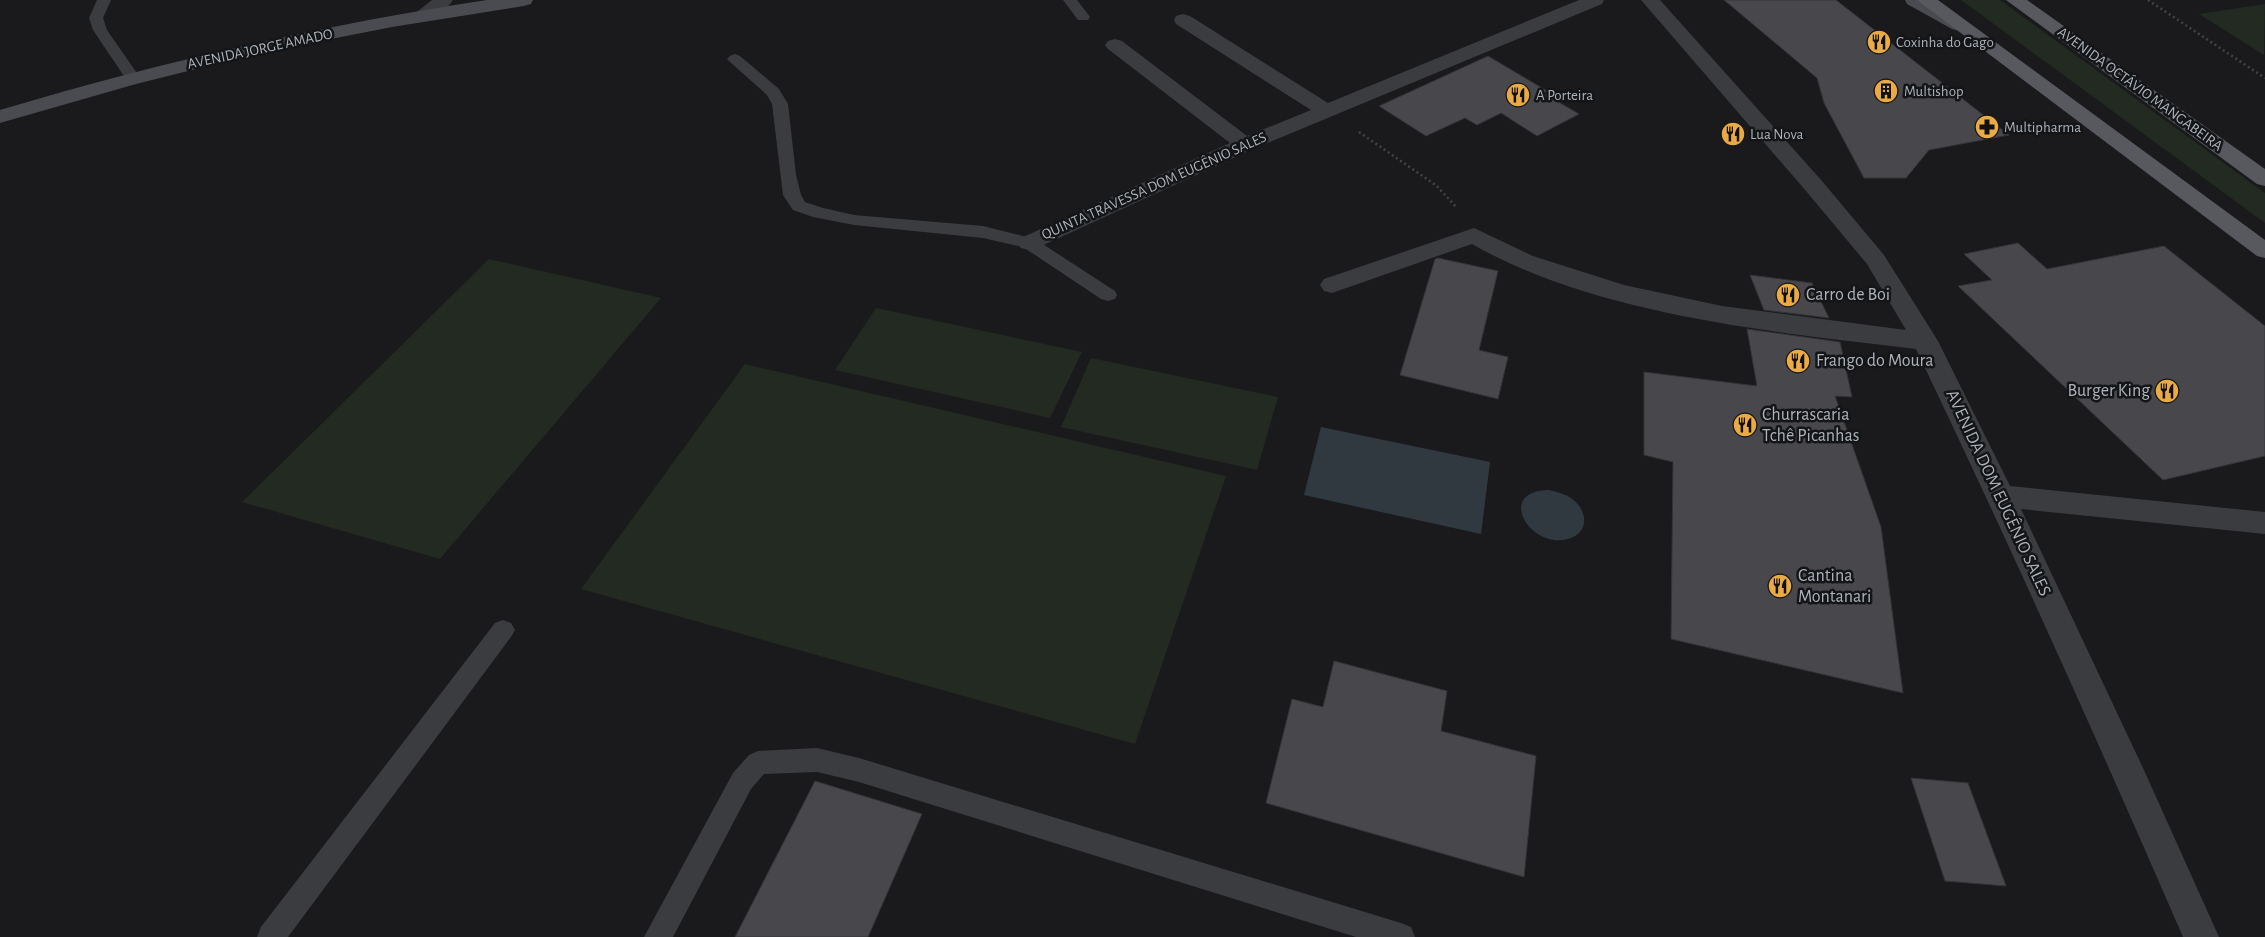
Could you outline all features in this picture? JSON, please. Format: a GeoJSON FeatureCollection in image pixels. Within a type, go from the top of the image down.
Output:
{"type":"FeatureCollection","features":[{"type":"Feature","properties":{"kind":"main road","name":"AVENIDA JORGE AMADO"},"geometry":{"type":"LineString","coordinates":[[0,117],[133,79],[253,49],[422,15],[524,0]]}},
{"type":"Feature","properties":{"kind":"main road"},"geometry":{"type":"LineString","coordinates":[[1914,0],[1966,28]]}},
{"type":"Feature","properties":{"kind":"main road"},"geometry":{"type":"LineString","coordinates":[[1926,0],[2260,248]]}},
{"type":"Feature","properties":{"kind":"main road","name":"AVENIDA OCTÁVIO MANGABEIRA"},"geometry":{"type":"LineString","coordinates":[[2015,0],[2265,179]]}},
{"type":"Feature","properties":{"kind":"street"},"geometry":{"type":"LineString","coordinates":[[422,15],[444,0]]}},
{"type":"Feature","properties":{"kind":"street","name":"QUINTA TRAVESSA DOM EUGÊNIO SALES"},"geometry":{"type":"LineString","coordinates":[[1030,243],[1245,144],[1595,0]]}},
{"type":"Feature","properties":{"kind":"street","name":"AVENIDA DOM EUGÊNIO SALES"},"geometry":{"type":"LineString","coordinates":[[1650,0],[1814,186],[1876,260],[1925,340],[2001,496],[2127,770],[2200,937]]}},
{"type":"Feature","properties":{"kind":"street"},"geometry":{"type":"LineString","coordinates":[[1182,20],[1327,111]]}},
{"type":"Feature","properties":{"kind":"street"},"geometry":{"type":"LineString","coordinates":[[1116,45],[1245,144]]}},
{"type":"Feature","properties":{"kind":"street"},"geometry":{"type":"LineString","coordinates":[[1332,285],[1474,236],[1523,260],[1570,277],[1694,309],[1766,322],[1925,340]]}},
{"type":"Feature","properties":{"kind":"street"},"geometry":{"type":"LineString","coordinates":[[2001,496],[2265,523]]}},
{"type":"Feature","properties":{"kind":"lane"},"geometry":{"type":"LineString","coordinates":[[104,0],[96,18],[100,30],[133,79]]}},
{"type":"Feature","properties":{"kind":"lane"},"geometry":{"type":"LineString","coordinates":[[1070,0],[1082,17]]}},
{"type":"Feature","properties":{"kind":"lane","name":"QUINTA TRAVESSA DOM EUGÊNIO SALES"},"geometry":{"type":"LineString","coordinates":[[736,60],[773,92],[780,104],[788,175],[792,195],[799,206],[819,214],[854,220],[983,232],[1030,243]]}},
{"type":"Feature","properties":{"kind":"lane"},"geometry":{"type":"LineString","coordinates":[[1030,243],[1108,294]]}},
{"type":"Feature","properties":{"kind":"lane"},"geometry":{"type":"LineString","coordinates":[[270,937],[503,630]]}},
{"type":"Feature","properties":{"kind":"lane"},"geometry":{"type":"LineString","coordinates":[[658,937],[742,781],[758,763],[817,760],[878,776],[1401,937]]}},
{"type":"Feature","properties":{"kind":"path"},"geometry":{"type":"LineString","coordinates":[[2148,0],[2265,78]]}},
{"type":"Feature","properties":{"kind":"path"},"geometry":{"type":"LineString","coordinates":[[1327,111],[1437,186],[1454,204],[1474,236]]}},
{"type":"Feature","properties":{"kind":"shaded area"},"geometry":{"type":"Polygon","coordinates":[[[1961,0],[2000,0],[2265,193],[2265,223],[1961,0]]]}},
{"type":"Feature","properties":{"kind":"shaded area"},"geometry":{"type":"Polygon","coordinates":[[[2265,4],[2264,55],[2199,14],[2265,4]]]}},
{"type":"Feature","properties":{"kind":"shaded area"},"geometry":{"type":"Polygon","coordinates":[[[489,259],[661,298],[440,559],[242,502],[489,259]]]}},
{"type":"Feature","properties":{"kind":"shaded area"},"geometry":{"type":"Polygon","coordinates":[[[876,308],[1082,352],[1050,418],[835,370],[876,308]]]}},
{"type":"Feature","properties":{"kind":"shaded area"},"geometry":{"type":"Polygon","coordinates":[[[1091,358],[1278,397],[1257,470],[1061,427],[1091,358]]]}},
{"type":"Feature","properties":{"kind":"shaded area"},"geometry":{"type":"Polygon","coordinates":[[[745,364],[1226,476],[1135,744],[581,589],[745,364]]]}},
{"type":"Feature","properties":{"kind":"shaded area"},"geometry":{"type":"Polygon","coordinates":[[[1321,427],[1490,462],[1481,534],[1304,495],[1321,427]]]}},
{"type":"Feature","properties":{"kind":"shaded area"},"geometry":{"type":"Polygon","coordinates":[[[1549,490],[1571,498],[1583,513],[1584,524],[1582,530],[1571,538],[1557,540],[1543,537],[1532,530],[1524,520],[1521,510],[1523,500],[1532,493],[1549,490]]]}},
{"type":"Feature","properties":{"kind":"building","name":"Multishop"},"geometry":{"type":"Polygon","coordinates":[[[1724,0],[1836,0],[2009,135],[1929,150],[1906,178],[1864,178],[1824,103],[1817,78],[1724,0]]]}},
{"type":"Feature","properties":{"kind":"building"},"geometry":{"type":"Polygon","coordinates":[[[1488,56],[1547,91],[1543,93],[1579,114],[1537,136],[1501,113],[1477,125],[1465,118],[1426,136],[1379,106],[1488,56]]]}},
{"type":"Feature","properties":{"kind":"building","name":"Burger King"},"geometry":{"type":"Polygon","coordinates":[[[2018,243],[2047,269],[2164,246],[2265,326],[2265,456],[2163,480],[1958,286],[1992,280],[1964,254],[2018,243]]]}},
{"type":"Feature","properties":{"kind":"building"},"geometry":{"type":"Polygon","coordinates":[[[1438,258],[1498,271],[1479,350],[1508,357],[1498,399],[1400,375],[1435,259],[1438,258]]]}},
{"type":"Feature","properties":{"kind":"building","name":"Carro de Boi"},"geometry":{"type":"Polygon","coordinates":[[[1750,275],[1812,283],[1829,318],[1764,310],[1750,275]]]}},
{"type":"Feature","properties":{"kind":"building"},"geometry":{"type":"Polygon","coordinates":[[[1747,329],[1840,342],[1852,397],[1835,396],[1881,527],[1903,693],[1671,639],[1673,462],[1644,455],[1644,372],[1757,386],[1747,329]]]}},
{"type":"Feature","properties":{"kind":"building"},"geometry":{"type":"Polygon","coordinates":[[[1334,661],[1447,691],[1441,731],[1536,756],[1524,877],[1266,803],[1292,699],[1323,707],[1334,661]]]}},
{"type":"Feature","properties":{"kind":"building"},"geometry":{"type":"Polygon","coordinates":[[[1911,778],[1968,783],[2006,886],[1945,881],[1911,778]]]}},
{"type":"Feature","properties":{"kind":"building"},"geometry":{"type":"Polygon","coordinates":[[[815,781],[922,814],[868,937],[735,937],[815,781]]]}},
{"type":"Feature","properties":{"kind":"place","name":"Coxinha do Gago"},"geometry":{"type":"Point","coordinates":[1879,42]}},
{"type":"Feature","properties":{"kind":"place","name":"Multishop"},"geometry":{"type":"Point","coordinates":[1886,91]}},
{"type":"Feature","properties":{"kind":"place","name":"A Porteira"},"geometry":{"type":"Point","coordinates":[1518,95]}},
{"type":"Feature","properties":{"kind":"place","name":"Multipharma"},"geometry":{"type":"Point","coordinates":[1987,127]}},
{"type":"Feature","properties":{"kind":"place","name":"Lua Nova"},"geometry":{"type":"Point","coordinates":[1733,134]}},
{"type":"Feature","properties":{"kind":"place","name":"Carro de Boi"},"geometry":{"type":"Point","coordinates":[1788,295]}},
{"type":"Feature","properties":{"kind":"place","name":"Frango do Moura"},"geometry":{"type":"Point","coordinates":[1798,361]}},
{"type":"Feature","properties":{"kind":"place","name":"Burger King"},"geometry":{"type":"Point","coordinates":[2167,391]}},
{"type":"Feature","properties":{"kind":"place","name":"Churrascaria Tchê Picanhas"},"geometry":{"type":"Point","coordinates":[1745,425]}},
{"type":"Feature","properties":{"kind":"place","name":"Cantina Montanari"},"geometry":{"type":"Point","coordinates":[1780,586]}}]}
